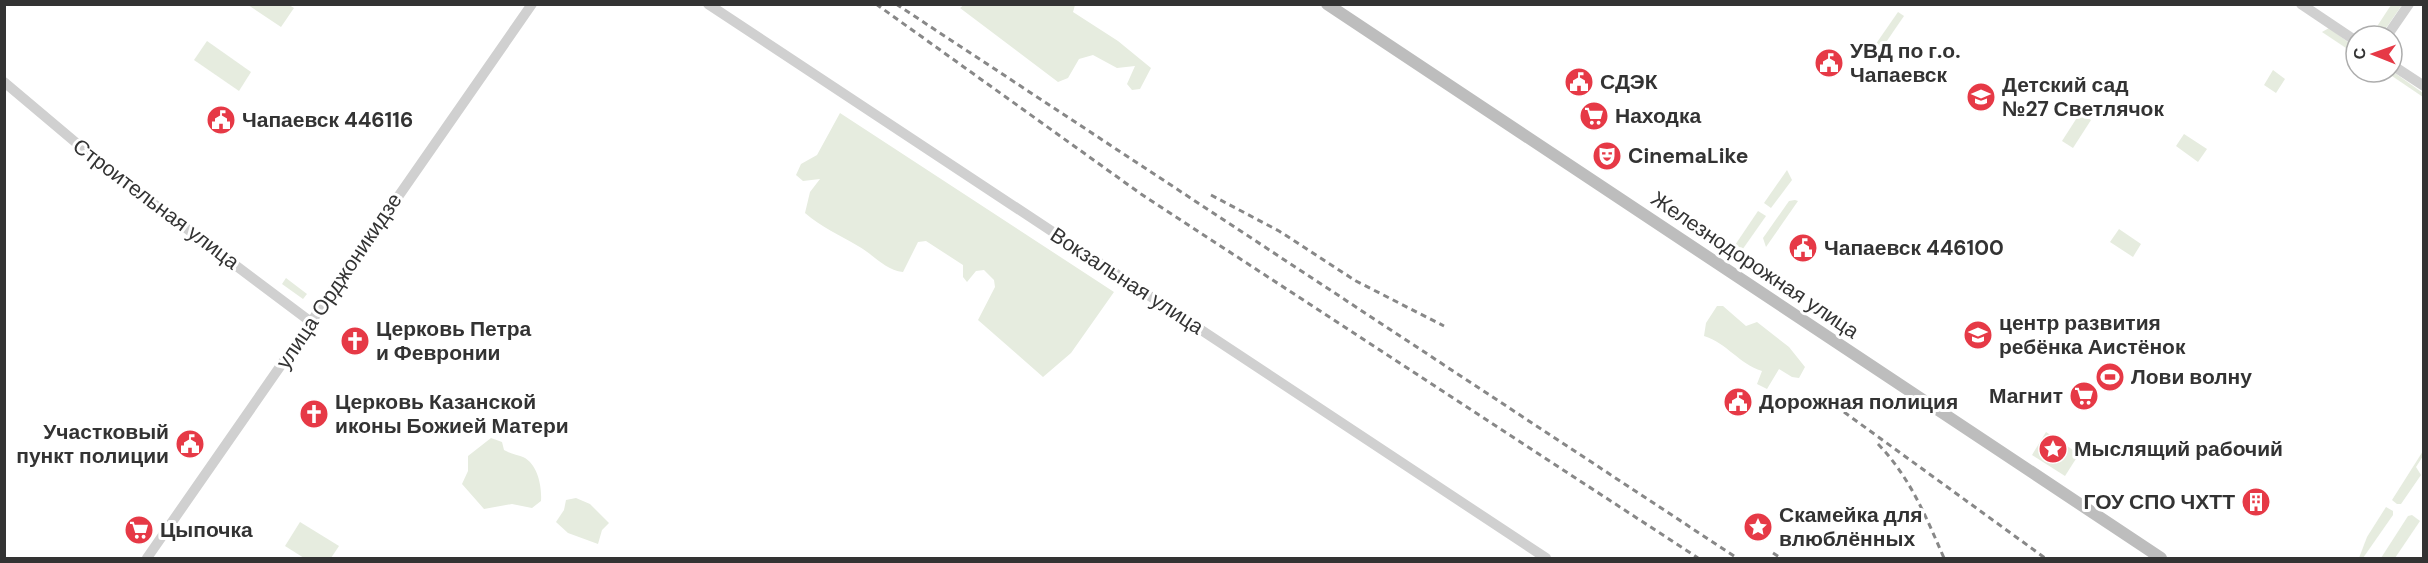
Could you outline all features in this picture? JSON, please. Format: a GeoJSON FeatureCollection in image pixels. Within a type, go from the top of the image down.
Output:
{"type":"FeatureCollection","features":[{"type":"Feature","properties":{"kind":"main road","name":"Железнодорожная улица"},"geometry":{"type":"LineString","coordinates":[[1326,4],[2161,558]]}},
{"type":"Feature","properties":{"kind":"street","name":"улица Орджоникидзе"},"geometry":{"type":"LineString","coordinates":[[147,558],[532,4]]}},
{"type":"Feature","properties":{"kind":"street","name":"Вокзальная улица"},"geometry":{"type":"LineString","coordinates":[[708,4],[1546,558]]}},
{"type":"Feature","properties":{"kind":"street"},"geometry":{"type":"LineString","coordinates":[[2301,4],[2344,33]]}},
{"type":"Feature","properties":{"kind":"street"},"geometry":{"type":"LineString","coordinates":[[2395,24],[2409,4]]}},
{"type":"Feature","properties":{"kind":"street"},"geometry":{"type":"LineString","coordinates":[[2404,73],[2424,86]]}},
{"type":"Feature","properties":{"kind":"street","name":"Строительная улица"},"geometry":{"type":"LineString","coordinates":[[4,82],[106,168],[311,322]]}},
{"type":"Feature","properties":{"kind":"shaded area"},"geometry":{"type":"Polygon","coordinates":[[[965,4],[1075,5],[1073,12],[1118,41],[1151,68],[1140,89],[1132,90],[1127,84],[1135,66],[1117,68],[1093,55],[1079,59],[1068,78],[1058,82],[960,8],[965,4]]]}},
{"type":"Feature","properties":{"kind":"shaded area"},"geometry":{"type":"Polygon","coordinates":[[[248,5],[289,5],[294,8],[281,27],[248,5]]]}},
{"type":"Feature","properties":{"kind":"shaded area"},"geometry":{"type":"Polygon","coordinates":[[[2391,5],[2402,5],[2389,24],[2379,24],[2391,5]]]}},
{"type":"Feature","properties":{"kind":"shaded area"},"geometry":{"type":"Polygon","coordinates":[[[1898,12],[1904,16],[1880,51],[1871,51],[1898,12]]]}},
{"type":"Feature","properties":{"kind":"shaded area"},"geometry":{"type":"Polygon","coordinates":[[[2329,28],[2344,39],[2344,47],[2322,32],[2329,28]]]}},
{"type":"Feature","properties":{"kind":"shaded area"},"geometry":{"type":"Polygon","coordinates":[[[207,41],[251,72],[239,91],[194,60],[207,41]]]}},
{"type":"Feature","properties":{"kind":"shaded area"},"geometry":{"type":"Polygon","coordinates":[[[2273,70],[2285,79],[2276,93],[2264,85],[2273,70]]]}},
{"type":"Feature","properties":{"kind":"shaded area"},"geometry":{"type":"Polygon","coordinates":[[[2404,80],[2423,93],[2423,97],[2404,84],[2404,80]]]}},
{"type":"Feature","properties":{"kind":"shaded area"},"geometry":{"type":"Polygon","coordinates":[[[840,113],[1114,292],[1071,353],[1043,377],[978,320],[995,287],[994,280],[984,270],[976,271],[967,282],[963,277],[963,265],[926,241],[918,242],[903,272],[897,271],[805,213],[810,192],[820,179],[803,181],[796,175],[801,164],[817,155],[840,113]]]}},
{"type":"Feature","properties":{"kind":"shaded area"},"geometry":{"type":"Polygon","coordinates":[[[2080,113],[2091,120],[2073,148],[2062,141],[2080,113]]]}},
{"type":"Feature","properties":{"kind":"shaded area"},"geometry":{"type":"Polygon","coordinates":[[[2184,134],[2207,149],[2198,162],[2176,146],[2184,134]]]}},
{"type":"Feature","properties":{"kind":"shaded area"},"geometry":{"type":"Polygon","coordinates":[[[1787,170],[1792,180],[1771,208],[1764,203],[1787,170]]]}},
{"type":"Feature","properties":{"kind":"shaded area"},"geometry":{"type":"Polygon","coordinates":[[[1789,201],[1798,201],[1766,247],[1763,238],[1789,201]]]}},
{"type":"Feature","properties":{"kind":"shaded area"},"geometry":{"type":"Polygon","coordinates":[[[1758,211],[1766,216],[1740,253],[1733,256],[1729,254],[1758,211]]]}},
{"type":"Feature","properties":{"kind":"shaded area"},"geometry":{"type":"Polygon","coordinates":[[[2119,229],[2141,244],[2133,257],[2110,242],[2119,229]]]}},
{"type":"Feature","properties":{"kind":"shaded area"},"geometry":{"type":"Polygon","coordinates":[[[286,278],[307,294],[303,299],[282,284],[286,278]]]}},
{"type":"Feature","properties":{"kind":"shaded area"},"geometry":{"type":"Polygon","coordinates":[[[1717,306],[1723,306],[1746,326],[1757,322],[1789,347],[1805,367],[1799,378],[1792,377],[1779,369],[1767,389],[1757,384],[1762,371],[1746,364],[1720,343],[1704,336],[1706,323],[1717,306]]]}},
{"type":"Feature","properties":{"kind":"shaded area"},"geometry":{"type":"Polygon","coordinates":[[[2046,432],[2079,454],[2065,476],[2032,455],[2046,432]]]}},
{"type":"Feature","properties":{"kind":"shaded area"},"geometry":{"type":"Polygon","coordinates":[[[491,438],[502,442],[504,450],[528,460],[536,470],[541,489],[541,501],[532,508],[512,504],[484,509],[462,484],[468,471],[468,456],[491,438]]]}},
{"type":"Feature","properties":{"kind":"shaded area"},"geometry":{"type":"Polygon","coordinates":[[[2423,451],[2423,456],[2416,467],[2421,475],[2401,504],[2397,504],[2392,500],[2423,451]]]}},
{"type":"Feature","properties":{"kind":"shaded area"},"geometry":{"type":"Polygon","coordinates":[[[576,498],[590,504],[609,523],[602,530],[598,544],[568,533],[556,522],[564,510],[566,500],[576,498]]]}},
{"type":"Feature","properties":{"kind":"shaded area"},"geometry":{"type":"Polygon","coordinates":[[[2386,507],[2393,511],[2393,515],[2363,558],[2359,558],[2367,537],[2386,507]]]}},
{"type":"Feature","properties":{"kind":"shaded area"},"geometry":{"type":"Polygon","coordinates":[[[2412,515],[2420,521],[2395,558],[2381,558],[2408,516],[2412,515]]]}},
{"type":"Feature","properties":{"kind":"shaded area"},"geometry":{"type":"Polygon","coordinates":[[[300,522],[339,546],[331,558],[304,558],[285,546],[300,522]]]}},
{"type":"Feature","properties":{"kind":"railway"},"geometry":{"type":"LineString","coordinates":[[876,4],[1141,194],[1698,558]]}},
{"type":"Feature","properties":{"kind":"railway"},"geometry":{"type":"LineString","coordinates":[[896,4],[1737,558]]}},
{"type":"Feature","properties":{"kind":"railway"},"geometry":{"type":"LineString","coordinates":[[1211,195],[1279,231],[1356,281],[1444,326]]}},
{"type":"Feature","properties":{"kind":"railway"},"geometry":{"type":"LineString","coordinates":[[1844,412],[2045,558]]}},
{"type":"Feature","properties":{"kind":"railway"},"geometry":{"type":"LineString","coordinates":[[1878,444],[1908,484],[1944,558]]}},
{"type":"Feature","properties":{"kind":"railway"},"geometry":{"type":"LineString","coordinates":[[1773,553],[1781,558]]}},
{"type":"Feature","properties":{"kind":"place","name":"УВД по г.о. Чапаевск"},"geometry":{"type":"Point","coordinates":[1829,63]}},
{"type":"Feature","properties":{"kind":"place","name":"СДЭК"},"geometry":{"type":"Point","coordinates":[1579,82]}},
{"type":"Feature","properties":{"kind":"place","name":"Детский сад №27 Светлячок"},"geometry":{"type":"Point","coordinates":[1981,97]}},
{"type":"Feature","properties":{"kind":"place","name":"Находка"},"geometry":{"type":"Point","coordinates":[1594,116]}},
{"type":"Feature","properties":{"kind":"place","name":"Чапаевск 446116"},"geometry":{"type":"Point","coordinates":[221,120]}},
{"type":"Feature","properties":{"kind":"place","name":"CinemaLike"},"geometry":{"type":"Point","coordinates":[1607,156]}},
{"type":"Feature","properties":{"kind":"place","name":"Чапаевск 446100"},"geometry":{"type":"Point","coordinates":[1803,248]}},
{"type":"Feature","properties":{"kind":"place","name":"центр развития ребёнка Аистёнок"},"geometry":{"type":"Point","coordinates":[1978,335]}},
{"type":"Feature","properties":{"kind":"place","name":"Церковь Петра и Февронии"},"geometry":{"type":"Point","coordinates":[355,341]}},
{"type":"Feature","properties":{"kind":"place","name":"Лови волну"},"geometry":{"type":"Point","coordinates":[2110,377]}},
{"type":"Feature","properties":{"kind":"place","name":"Магнит"},"geometry":{"type":"Point","coordinates":[2084,396]}},
{"type":"Feature","properties":{"kind":"place","name":"Дорожная полиция"},"geometry":{"type":"Point","coordinates":[1738,402]}},
{"type":"Feature","properties":{"kind":"place","name":"Церковь Казанской иконы Божией Матери"},"geometry":{"type":"Point","coordinates":[314,414]}},
{"type":"Feature","properties":{"kind":"place","name":"Участковый пункт полиции"},"geometry":{"type":"Point","coordinates":[190,444]}},
{"type":"Feature","properties":{"kind":"place","name":"Мыслящий рабочий"},"geometry":{"type":"Point","coordinates":[2053,449]}},
{"type":"Feature","properties":{"kind":"place","name":"ГОУ СПО ЧХТТ"},"geometry":{"type":"Point","coordinates":[2256,502]}},
{"type":"Feature","properties":{"kind":"place","name":"Скамейка для влюблённых"},"geometry":{"type":"Point","coordinates":[1758,527]}},
{"type":"Feature","properties":{"kind":"place","name":"Цыпочка"},"geometry":{"type":"Point","coordinates":[139,530]}}]}
